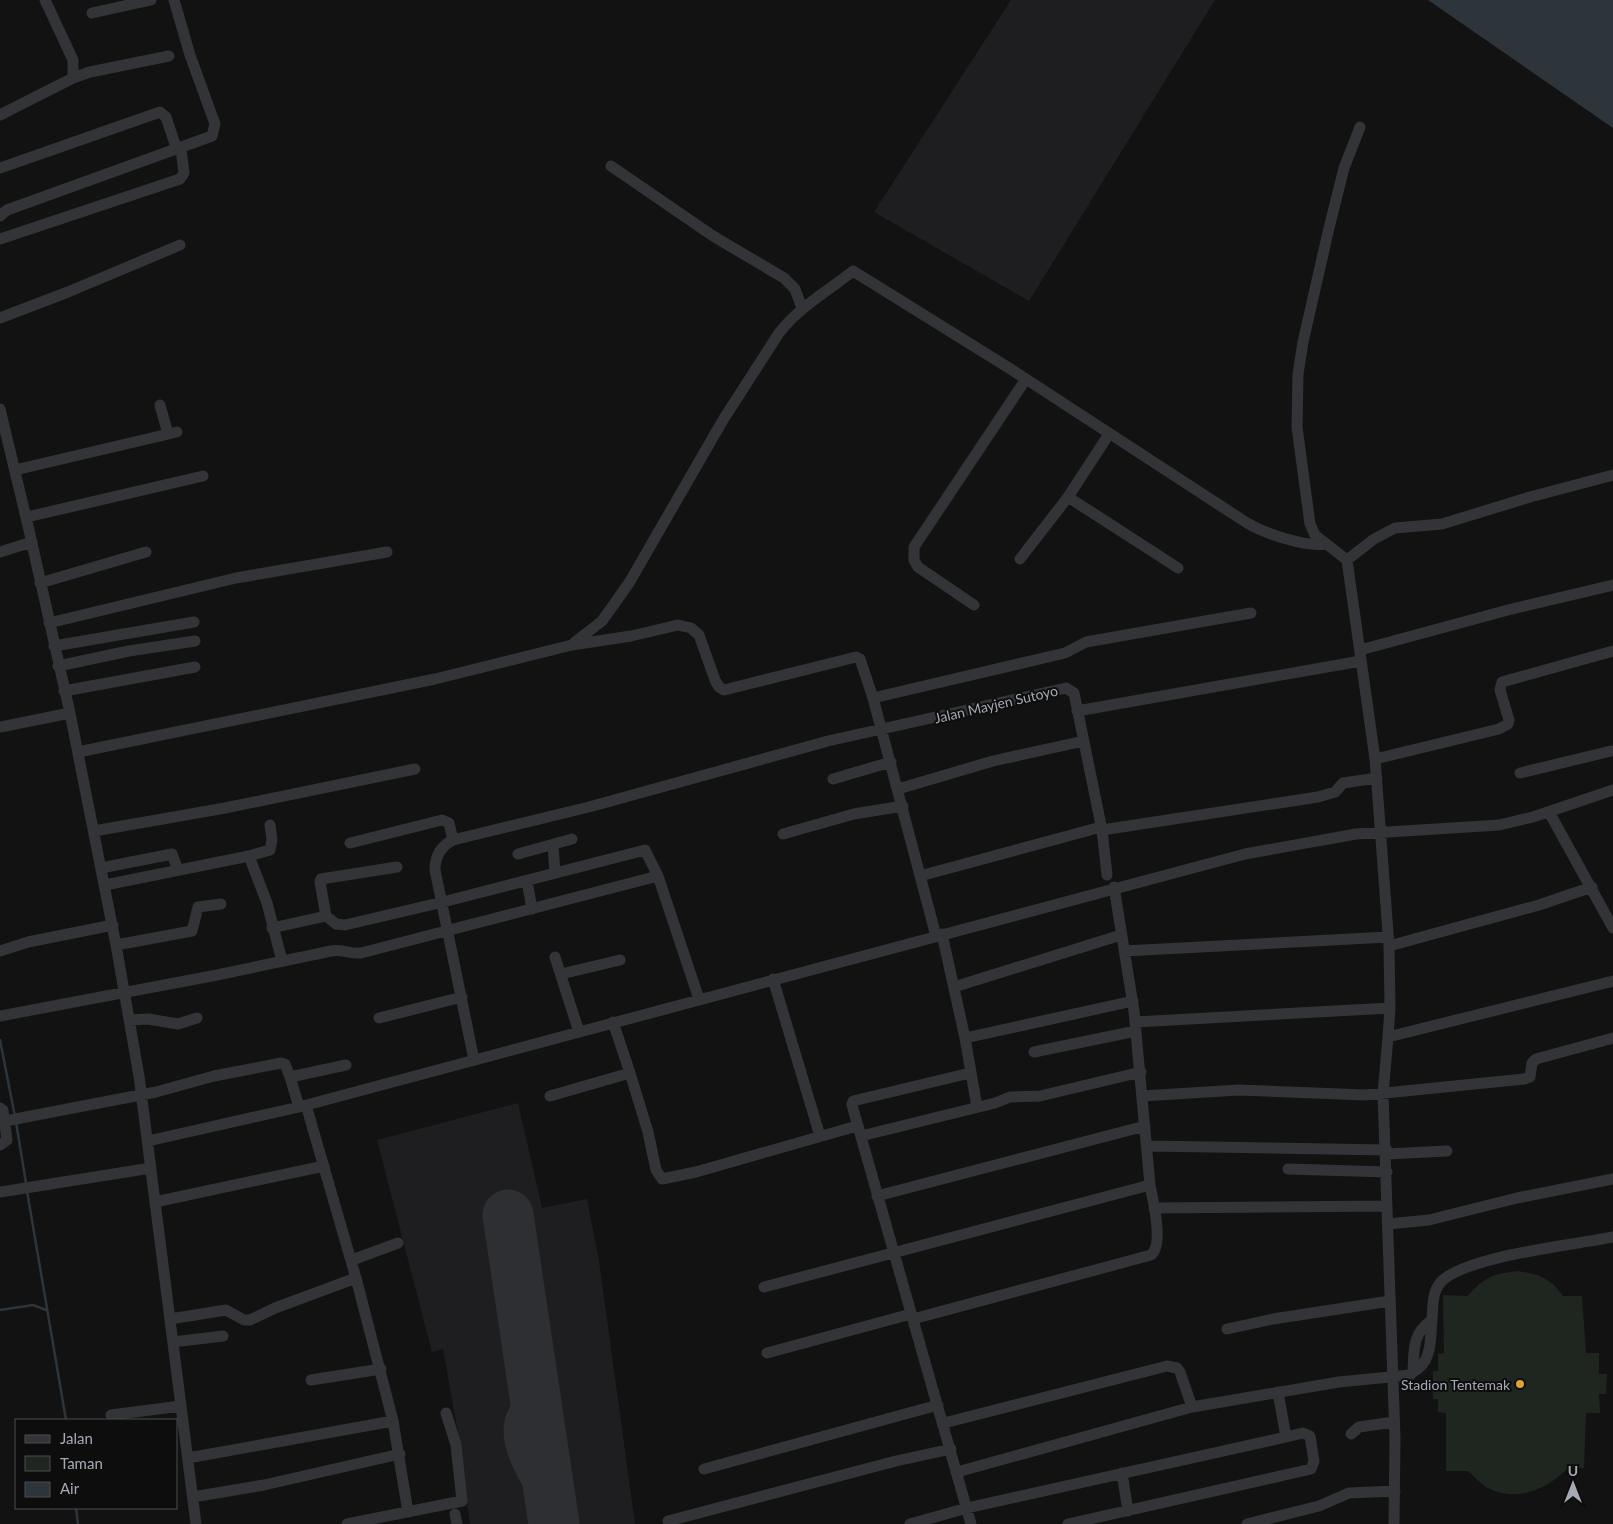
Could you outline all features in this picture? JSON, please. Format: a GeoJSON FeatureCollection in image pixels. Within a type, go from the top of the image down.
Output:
{"type":"FeatureCollection","features":[{"type":"Feature","properties":{"kind":"street"},"geometry":{"type":"LineString","coordinates":[[45,0],[73,60],[72,78]]}},
{"type":"Feature","properties":{"kind":"street"},"geometry":{"type":"LineString","coordinates":[[92,13],[151,0]]}},
{"type":"Feature","properties":{"kind":"street"},"geometry":{"type":"LineString","coordinates":[[0,168],[160,112],[166,117],[179,149],[184,172],[180,179],[4,238],[0,216],[7,210],[179,149],[212,136],[216,128],[174,0]]}},
{"type":"Feature","properties":{"kind":"street"},"geometry":{"type":"LineString","coordinates":[[0,115],[72,78],[169,56]]}},
{"type":"Feature","properties":{"kind":"street"},"geometry":{"type":"LineString","coordinates":[[1360,127],[1344,168],[1303,342],[1298,374],[1298,427],[1307,512],[1315,534],[1347,560],[1377,778],[1388,942],[1390,1008],[1383,1094],[1387,1152],[1394,1422],[1394,1524]]}},
{"type":"Feature","properties":{"kind":"street"},"geometry":{"type":"LineString","coordinates":[[611,166],[713,236],[784,278],[795,289],[802,308]]}},
{"type":"Feature","properties":{"kind":"street"},"geometry":{"type":"LineString","coordinates":[[0,318],[180,245]]}},
{"type":"Feature","properties":{"kind":"street"},"geometry":{"type":"LineString","coordinates":[[572,644],[587,635],[602,621],[629,583],[724,420],[788,320],[853,271],[1026,379],[1255,528],[1310,544],[1326,544]]}},
{"type":"Feature","properties":{"kind":"street"},"geometry":{"type":"LineString","coordinates":[[974,605],[918,567],[914,560],[914,547],[1026,379]]}},
{"type":"Feature","properties":{"kind":"street"},"geometry":{"type":"LineString","coordinates":[[15,470],[172,433],[160,405]]}},
{"type":"Feature","properties":{"kind":"street"},"geometry":{"type":"LineString","coordinates":[[0,409],[70,713],[113,925],[130,1020],[148,1141],[196,1524]]}},
{"type":"Feature","properties":{"kind":"street"},"geometry":{"type":"LineString","coordinates":[[1020,559],[1068,497],[1109,434]]}},
{"type":"Feature","properties":{"kind":"street"},"geometry":{"type":"LineString","coordinates":[[1347,560],[1374,539],[1395,528],[1442,524],[1530,497],[1613,475]]}},
{"type":"Feature","properties":{"kind":"street"},"geometry":{"type":"LineString","coordinates":[[26,517],[203,476]]}},
{"type":"Feature","properties":{"kind":"street"},"geometry":{"type":"LineString","coordinates":[[1068,497],[1178,568]]}},
{"type":"Feature","properties":{"kind":"street"},"geometry":{"type":"LineString","coordinates":[[0,552],[32,542]]}},
{"type":"Feature","properties":{"kind":"street"},"geometry":{"type":"LineString","coordinates":[[40,582],[146,552]]}},
{"type":"Feature","properties":{"kind":"street"},"geometry":{"type":"LineString","coordinates":[[49,622],[236,578],[386,552]]}},
{"type":"Feature","properties":{"kind":"street"},"geometry":{"type":"LineString","coordinates":[[1077,711],[1361,655],[1508,610],[1613,585]]}},
{"type":"Feature","properties":{"kind":"street"},"geometry":{"type":"LineString","coordinates":[[873,698],[1065,653],[1086,642],[1251,613]]}},
{"type":"Feature","properties":{"kind":"street"},"geometry":{"type":"LineString","coordinates":[[54,646],[194,622]]}},
{"type":"Feature","properties":{"kind":"street"},"geometry":{"type":"LineString","coordinates":[[78,752],[435,679],[572,644],[631,636],[666,627],[684,625],[699,635],[715,680],[722,689],[727,690],[856,657],[860,659],[873,698],[920,876],[954,987],[966,1038],[970,1073],[977,1107]]}},
{"type":"Feature","properties":{"kind":"street"},"geometry":{"type":"LineString","coordinates":[[58,666],[128,651],[196,641]]}},
{"type":"Feature","properties":{"kind":"street"},"geometry":{"type":"LineString","coordinates":[[1375,759],[1499,729],[1508,724],[1509,720],[1500,690],[1502,682],[1613,651]]}},
{"type":"Feature","properties":{"kind":"street"},"geometry":{"type":"LineString","coordinates":[[64,691],[195,667]]}},
{"type":"Feature","properties":{"kind":"street","name":"Jalan Mayjen Sutoyo"},"geometry":{"type":"LineString","coordinates":[[453,840],[589,807],[818,744],[1070,688],[1074,693],[1084,742],[1133,1002],[1141,1072],[1144,1126],[1157,1239],[1156,1249],[1151,1255],[907,1317]]}},
{"type":"Feature","properties":{"kind":"street"},"geometry":{"type":"LineString","coordinates":[[0,727],[70,713]]}},
{"type":"Feature","properties":{"kind":"street"},"geometry":{"type":"LineString","coordinates":[[898,788],[993,761],[1084,742]]}},
{"type":"Feature","properties":{"kind":"street"},"geometry":{"type":"LineString","coordinates":[[1520,773],[1612,753]]}},
{"type":"Feature","properties":{"kind":"street"},"geometry":{"type":"LineString","coordinates":[[833,779],[891,762]]}},
{"type":"Feature","properties":{"kind":"street"},"geometry":{"type":"LineString","coordinates":[[94,832],[225,808],[415,769]]}},
{"type":"Feature","properties":{"kind":"street"},"geometry":{"type":"LineString","coordinates":[[920,876],[1101,828],[1318,797],[1336,792],[1343,783],[1377,778]]}},
{"type":"Feature","properties":{"kind":"street"},"geometry":{"type":"LineString","coordinates":[[148,1141],[302,1106],[579,1032],[939,935],[1110,882],[1310,840],[1380,831],[1499,825],[1549,812],[1613,790]]}},
{"type":"Feature","properties":{"kind":"street"},"geometry":{"type":"LineString","coordinates":[[783,834],[854,814],[903,806]]}},
{"type":"Feature","properties":{"kind":"street"},"geometry":{"type":"LineString","coordinates":[[1549,812],[1613,928]]}},
{"type":"Feature","properties":{"kind":"street"},"geometry":{"type":"LineString","coordinates":[[350,843],[442,820],[449,823],[453,840],[443,847],[435,862],[474,1060]]}},
{"type":"Feature","properties":{"kind":"street"},"geometry":{"type":"LineString","coordinates":[[105,885],[250,856],[270,850],[272,840],[270,825]]}},
{"type":"Feature","properties":{"kind":"street"},"geometry":{"type":"LineString","coordinates":[[518,854],[572,839]]}},
{"type":"Feature","properties":{"kind":"street"},"geometry":{"type":"LineString","coordinates":[[553,845],[555,873]]}},
{"type":"Feature","properties":{"kind":"street"},"geometry":{"type":"LineString","coordinates":[[397,866],[321,879],[326,916],[336,924],[346,925],[443,902],[641,849],[648,852],[658,876],[699,999]]}},
{"type":"Feature","properties":{"kind":"street"},"geometry":{"type":"LineString","coordinates":[[101,868],[172,854],[178,870]]}},
{"type":"Feature","properties":{"kind":"street"},"geometry":{"type":"LineString","coordinates":[[250,856],[267,903],[282,962]]}},
{"type":"Feature","properties":{"kind":"street"},"geometry":{"type":"LineString","coordinates":[[0,1016],[337,950],[361,953],[658,876]]}},
{"type":"Feature","properties":{"kind":"street"},"geometry":{"type":"LineString","coordinates":[[527,880],[532,910]]}},
{"type":"Feature","properties":{"kind":"street"},"geometry":{"type":"LineString","coordinates":[[1124,951],[1388,942],[1539,905],[1592,887]]}},
{"type":"Feature","properties":{"kind":"street"},"geometry":{"type":"LineString","coordinates":[[116,945],[192,931],[198,907],[221,904]]}},
{"type":"Feature","properties":{"kind":"street"},"geometry":{"type":"LineString","coordinates":[[272,928],[326,916]]}},
{"type":"Feature","properties":{"kind":"street"},"geometry":{"type":"LineString","coordinates":[[0,951],[28,942],[113,925]]}},
{"type":"Feature","properties":{"kind":"street"},"geometry":{"type":"LineString","coordinates":[[954,987],[1121,935]]}},
{"type":"Feature","properties":{"kind":"street"},"geometry":{"type":"LineString","coordinates":[[555,957],[579,1032]]}},
{"type":"Feature","properties":{"kind":"street"},"geometry":{"type":"LineString","coordinates":[[560,974],[620,960]]}},
{"type":"Feature","properties":{"kind":"street"},"geometry":{"type":"LineString","coordinates":[[773,979],[820,1136]]}},
{"type":"Feature","properties":{"kind":"street"},"geometry":{"type":"LineString","coordinates":[[1388,1037],[1613,982]]}},
{"type":"Feature","properties":{"kind":"street"},"geometry":{"type":"LineString","coordinates":[[379,1018],[462,997]]}},
{"type":"Feature","properties":{"kind":"street"},"geometry":{"type":"LineString","coordinates":[[966,1038],[1133,1002]]}},
{"type":"Feature","properties":{"kind":"street"},"geometry":{"type":"LineString","coordinates":[[1034,1052],[1135,1026],[1390,1008]]}},
{"type":"Feature","properties":{"kind":"street"},"geometry":{"type":"LineString","coordinates":[[130,1020],[148,1019],[178,1024],[197,1018]]}},
{"type":"Feature","properties":{"kind":"street"},"geometry":{"type":"LineString","coordinates":[[613,1022],[648,1132],[656,1170],[662,1179],[820,1136],[977,1107],[1010,1097],[1035,1097],[1141,1072]]}},
{"type":"Feature","properties":{"kind":"street"},"geometry":{"type":"LineString","coordinates":[[1142,1096],[1239,1090],[1336,1095],[1383,1094],[1528,1078],[1532,1074],[1532,1063],[1536,1059],[1613,1038]]}},
{"type":"Feature","properties":{"kind":"street"},"geometry":{"type":"LineString","coordinates":[[12,1120],[281,1063],[285,1064],[324,1166],[352,1260],[393,1422],[400,1454],[408,1512]]}},
{"type":"Feature","properties":{"kind":"street"},"geometry":{"type":"LineString","coordinates":[[290,1078],[346,1065]]}},
{"type":"Feature","properties":{"kind":"street"},"geometry":{"type":"LineString","coordinates":[[550,1096],[630,1073]]}},
{"type":"Feature","properties":{"kind":"street"},"geometry":{"type":"LineString","coordinates":[[970,1073],[853,1101],[852,1105],[854,1129],[877,1196],[893,1253],[907,1317],[944,1423],[945,1450],[957,1472],[971,1524]]}},
{"type":"Feature","properties":{"kind":"street"},"geometry":{"type":"LineString","coordinates":[[0,1108],[12,1120]]}},
{"type":"Feature","properties":{"kind":"street"},"geometry":{"type":"LineString","coordinates":[[0,1146],[7,1140],[12,1120]]}},
{"type":"Feature","properties":{"kind":"street"},"geometry":{"type":"LineString","coordinates":[[877,1196],[1144,1126]]}},
{"type":"Feature","properties":{"kind":"street"},"geometry":{"type":"LineString","coordinates":[[1147,1146],[1387,1152],[1447,1151]]}},
{"type":"Feature","properties":{"kind":"street"},"geometry":{"type":"LineString","coordinates":[[155,1202],[324,1166]]}},
{"type":"Feature","properties":{"kind":"street"},"geometry":{"type":"LineString","coordinates":[[0,1192],[151,1168]]}},
{"type":"Feature","properties":{"kind":"street"},"geometry":{"type":"LineString","coordinates":[[1288,1169],[1387,1172]]}},
{"type":"Feature","properties":{"kind":"street"},"geometry":{"type":"LineString","coordinates":[[1388,1224],[1429,1220],[1517,1198],[1613,1179]]}},
{"type":"Feature","properties":{"kind":"street"},"geometry":{"type":"LineString","coordinates":[[764,1286],[1150,1185]]}},
{"type":"Feature","properties":{"kind":"street"},"geometry":{"type":"LineString","coordinates":[[1154,1208],[1387,1206]]}},
{"type":"Feature","properties":{"kind":"street"},"geometry":{"type":"LineString","coordinates":[[957,1472],[1192,1407],[1339,1382],[1392,1376],[1410,1376],[1413,1372],[1416,1338],[1419,1330],[1432,1320],[1436,1290],[1450,1274],[1469,1266],[1504,1257],[1613,1237]]}},
{"type":"Feature","properties":{"kind":"street"},"geometry":{"type":"LineString","coordinates":[[352,1260],[398,1243]]}},
{"type":"Feature","properties":{"kind":"street"},"geometry":{"type":"LineString","coordinates":[[170,1320],[226,1310],[244,1320],[250,1320],[275,1308],[356,1278]]}},
{"type":"Feature","properties":{"kind":"street"},"geometry":{"type":"LineString","coordinates":[[1227,1329],[1273,1319],[1390,1301]]}},
{"type":"Feature","properties":{"kind":"street"},"geometry":{"type":"LineString","coordinates":[[767,1353],[907,1317]]}},
{"type":"Feature","properties":{"kind":"street"},"geometry":{"type":"LineString","coordinates":[[173,1342],[222,1336]]}},
{"type":"Feature","properties":{"kind":"street"},"geometry":{"type":"LineString","coordinates":[[944,1423],[1167,1366],[1176,1368],[1180,1372],[1192,1407]]}},
{"type":"Feature","properties":{"kind":"street"},"geometry":{"type":"LineString","coordinates":[[311,1380],[381,1369]]}},
{"type":"Feature","properties":{"kind":"street"},"geometry":{"type":"LineString","coordinates":[[1278,1392],[1286,1437]]}},
{"type":"Feature","properties":{"kind":"street"},"geometry":{"type":"LineString","coordinates":[[704,1469],[938,1405]]}},
{"type":"Feature","properties":{"kind":"street"},"geometry":{"type":"LineString","coordinates":[[111,1415],[181,1406]]}},
{"type":"Feature","properties":{"kind":"street"},"geometry":{"type":"LineString","coordinates":[[347,1524],[397,1519],[408,1512],[463,1500],[456,1444],[446,1413]]}},
{"type":"Feature","properties":{"kind":"street"},"geometry":{"type":"LineString","coordinates":[[188,1458],[393,1422]]}},
{"type":"Feature","properties":{"kind":"street"},"geometry":{"type":"LineString","coordinates":[[1351,1434],[1360,1427],[1394,1422]]}},
{"type":"Feature","properties":{"kind":"street"},"geometry":{"type":"LineString","coordinates":[[910,1524],[944,1519],[967,1508],[1122,1473],[1304,1433],[1310,1436],[1314,1461],[1311,1469],[1068,1524]]}},
{"type":"Feature","properties":{"kind":"street"},"geometry":{"type":"LineString","coordinates":[[668,1521],[945,1450]]}},
{"type":"Feature","properties":{"kind":"street"},"geometry":{"type":"LineString","coordinates":[[193,1497],[264,1484],[400,1454]]}},
{"type":"Feature","properties":{"kind":"street"},"geometry":{"type":"LineString","coordinates":[[1122,1473],[1128,1511]]}},
{"type":"Feature","properties":{"kind":"street"},"geometry":{"type":"LineString","coordinates":[[1247,1524],[1319,1506],[1349,1493],[1395,1491]]}},
{"type":"Feature","properties":{"kind":"shaded area"},"geometry":{"type":"Polygon","coordinates":[[[1011,0],[1215,0],[1029,301],[874,212],[1011,0]]]}},
{"type":"Feature","properties":{"kind":"shaded area"},"geometry":{"type":"Polygon","coordinates":[[[518,1103],[542,1208],[587,1199],[599,1261],[635,1524],[470,1524],[458,1433],[443,1349],[432,1352],[377,1140],[518,1103]]]}},
{"type":"Feature","properties":{"kind":"green space","name":"Stadion Tentemak"},"geometry":{"type":"Polygon","coordinates":[[[1518,1271],[1544,1278],[1563,1296],[1582,1296],[1586,1353],[1599,1353],[1599,1374],[1607,1374],[1606,1394],[1599,1394],[1600,1413],[1586,1413],[1584,1468],[1567,1469],[1550,1483],[1530,1492],[1508,1494],[1486,1487],[1468,1471],[1446,1471],[1446,1413],[1438,1412],[1438,1399],[1433,1399],[1433,1371],[1438,1371],[1438,1354],[1444,1353],[1443,1295],[1468,1296],[1479,1285],[1490,1278],[1518,1271]]]}},
{"type":"Feature","properties":{"kind":"water"},"geometry":{"type":"Polygon","coordinates":[[[1428,0],[1613,0],[1613,128],[1428,0]]]}},
{"type":"Feature","properties":{"kind":"waterway"},"geometry":{"type":"LineString","coordinates":[[0,1040],[15,1117]]}},
{"type":"Feature","properties":{"kind":"waterway"},"geometry":{"type":"LineString","coordinates":[[16,1122],[26,1183]]}},
{"type":"Feature","properties":{"kind":"waterway"},"geometry":{"type":"LineString","coordinates":[[27,1191],[66,1419]]}},
{"type":"Feature","properties":{"kind":"waterway"},"geometry":{"type":"LineString","coordinates":[[0,1310],[33,1305],[46,1310]]}},
{"type":"Feature","properties":{"kind":"waterway"},"geometry":{"type":"LineString","coordinates":[[76,1509],[78,1524]]}},
{"type":"Feature","properties":{"kind":"taxiway"},"geometry":{"type":"LineString","coordinates":[[537,1411],[533,1408],[524,1409],[518,1413],[514,1425],[514,1438],[517,1452],[523,1465],[552,1514]]}},
{"type":"Feature","properties":{"kind":"runway"},"geometry":{"type":"LineString","coordinates":[[508,1215],[554,1524]]}},
{"type":"Feature","properties":{"kind":"place","name":"Stadion Tentemak"},"geometry":{"type":"Point","coordinates":[1520,1384]}}]}
